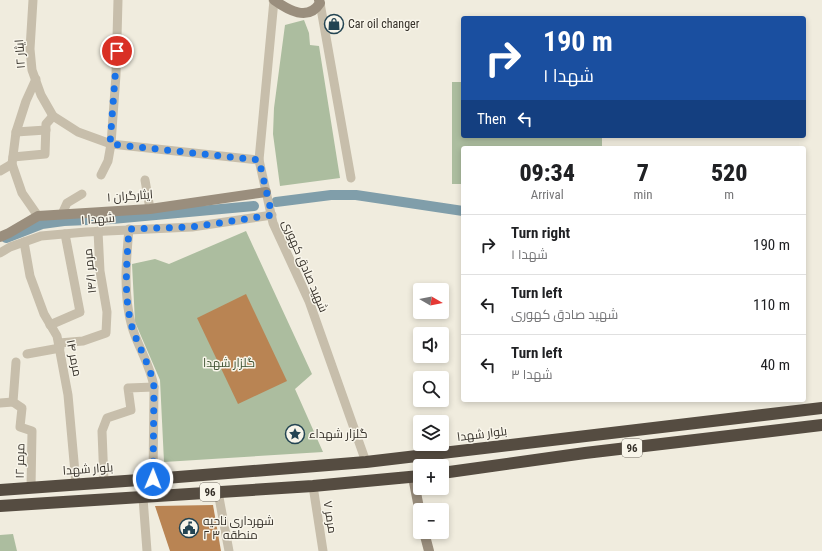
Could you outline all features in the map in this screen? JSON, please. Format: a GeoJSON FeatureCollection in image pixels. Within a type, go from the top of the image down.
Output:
{"type":"FeatureCollection","features":[{"type":"Feature","properties":{"kind":"highway","name":"بلوار شهدا"},"geometry":{"type":"LineString","coordinates":[[0,490],[366,462],[822,408]]}},
{"type":"Feature","properties":{"kind":"highway"},"geometry":{"type":"LineString","coordinates":[[773,414],[770,418],[770,424],[775,430]]}},
{"type":"Feature","properties":{"kind":"highway"},"geometry":{"type":"LineString","coordinates":[[732,418],[738,425],[736,435]]}},
{"type":"Feature","properties":{"kind":"highway","name":"96"},"geometry":{"type":"LineString","coordinates":[[449,472],[585,453],[822,425]]}},
{"type":"Feature","properties":{"kind":"highway","name":"96"},"geometry":{"type":"LineString","coordinates":[[0,506],[313,486],[413,476]]}},
{"type":"Feature","properties":{"kind":"street","name":"ایثار ۱۲"},"geometry":{"type":"LineString","coordinates":[[34,0],[30,48],[32,70],[36,80],[26,101],[16,132],[12,160],[22,193],[38,216]]}},
{"type":"Feature","properties":{"kind":"street"},"geometry":{"type":"LineString","coordinates":[[101,175],[108,161],[110,144],[116,68],[118,0]]}},
{"type":"Feature","properties":{"kind":"street"},"geometry":{"type":"LineString","coordinates":[[273,0],[286,8],[299,13],[312,11],[319,2]]}},
{"type":"Feature","properties":{"kind":"street","name":"شهید صادق کهوری"},"geometry":{"type":"LineString","coordinates":[[273,0],[259,160],[273,223],[309,301],[366,462]]}},
{"type":"Feature","properties":{"kind":"street"},"geometry":{"type":"LineString","coordinates":[[319,2],[351,178]]}},
{"type":"Feature","properties":{"kind":"street"},"geometry":{"type":"LineString","coordinates":[[36,80],[41,95],[53,116],[78,132],[110,144],[259,160]]}},
{"type":"Feature","properties":{"kind":"street"},"geometry":{"type":"LineString","coordinates":[[0,171],[12,160],[46,154],[46,124],[53,116]]}},
{"type":"Feature","properties":{"kind":"street"},"geometry":{"type":"LineString","coordinates":[[16,132],[46,130]]}},
{"type":"Feature","properties":{"kind":"street"},"geometry":{"type":"LineString","coordinates":[[145,180],[150,209]]}},
{"type":"Feature","properties":{"kind":"street","name":"ایثارگران ۱"},"geometry":{"type":"LineString","coordinates":[[0,237],[38,216],[150,209],[266,192]]}},
{"type":"Feature","properties":{"kind":"street"},"geometry":{"type":"LineString","coordinates":[[62,214],[67,203],[82,194]]}},
{"type":"Feature","properties":{"kind":"street","name":"شهدا ۱"},"geometry":{"type":"LineString","coordinates":[[0,253],[41,236],[129,229],[192,227],[272,215]]}},
{"type":"Feature","properties":{"kind":"street"},"geometry":{"type":"LineString","coordinates":[[129,229],[126,262],[128,304],[132,327],[153,377],[154,387],[153,479]]}},
{"type":"Feature","properties":{"kind":"street","name":"مرمر ۱۴/۱"},"geometry":{"type":"LineString","coordinates":[[59,345],[83,341],[106,333],[107,312],[100,271],[98,231]]}},
{"type":"Feature","properties":{"kind":"street"},"geometry":{"type":"LineString","coordinates":[[50,325],[80,312],[65,234]]}},
{"type":"Feature","properties":{"kind":"street","name":"مرمر ۱۴"},"geometry":{"type":"LineString","coordinates":[[24,242],[30,276],[44,314],[58,336],[68,395],[76,484]]}},
{"type":"Feature","properties":{"kind":"street"},"geometry":{"type":"LineString","coordinates":[[27,354],[59,345]]}},
{"type":"Feature","properties":{"kind":"street"},"geometry":{"type":"LineString","coordinates":[[0,403],[13,402],[16,362]]}},
{"type":"Feature","properties":{"kind":"street"},"geometry":{"type":"LineString","coordinates":[[104,482],[102,431],[107,418],[131,410],[128,388],[154,387]]}},
{"type":"Feature","properties":{"kind":"street","name":"مرمر ۱۲"},"geometry":{"type":"LineString","coordinates":[[13,402],[22,408],[20,427],[32,431],[31,488]]}},
{"type":"Feature","properties":{"kind":"street","name":"مرمر ۷"},"geometry":{"type":"LineString","coordinates":[[313,486],[323,551]]}},
{"type":"Feature","properties":{"kind":"street"},"geometry":{"type":"LineString","coordinates":[[218,492],[229,551]]}},
{"type":"Feature","properties":{"kind":"street"},"geometry":{"type":"LineString","coordinates":[[143,498],[147,551]]}},
{"type":"Feature","properties":{"kind":"street"},"geometry":{"type":"LineString","coordinates":[[426,539],[429,551]]}},
{"type":"Feature","properties":{"kind":"green space"},"geometry":{"type":"Polygon","coordinates":[[[304,20],[309,33],[310,45],[319,46],[340,178],[280,186],[273,134],[274,108],[285,25],[304,20]]]}},
{"type":"Feature","properties":{"kind":"green space"},"geometry":{"type":"Polygon","coordinates":[[[452,82],[461,82],[461,138],[602,138],[602,146],[461,146],[461,184],[452,184],[452,82]]]}},
{"type":"Feature","properties":{"kind":"green space","name":"گلزار شهدا"},"geometry":{"type":"Polygon","coordinates":[[[246,231],[312,374],[295,389],[323,452],[164,462],[160,380],[135,322],[132,264],[155,259],[169,264],[246,231]]]}},
{"type":"Feature","properties":{"kind":"green space"},"geometry":{"type":"Polygon","coordinates":[[[13,534],[17,551],[0,551],[0,535],[13,534]]]}},
{"type":"Feature","properties":{"kind":"building"},"geometry":{"type":"Polygon","coordinates":[[[246,294],[287,381],[238,404],[197,318],[246,294]]]}},
{"type":"Feature","properties":{"kind":"building","name":"شهرداری ناحیه ۲ منطقه ۳"},"geometry":{"type":"Polygon","coordinates":[[[213,505],[221,551],[170,551],[155,506],[213,505]]]}},
{"type":"Feature","properties":{"kind":"waterway"},"geometry":{"type":"LineString","coordinates":[[276,202],[331,195],[356,195],[461,211]]}},
{"type":"Feature","properties":{"kind":"waterway"},"geometry":{"type":"LineString","coordinates":[[6,238],[42,224],[64,221],[112,219],[254,206]]}},
{"type":"Feature","properties":{"kind":"place","name":"Car oil changer"},"geometry":{"type":"Point","coordinates":[334,24]}},
{"type":"Feature","properties":{"kind":"place","name":"گلزار شهداء"},"geometry":{"type":"Point","coordinates":[295,434]}},
{"type":"Feature","properties":{"kind":"place","name":"شهرداری ناحیه ۲ منطقه ۳"},"geometry":{"type":"Point","coordinates":[189,528]}},
{"type":"Feature","properties":{"kind":"route"},"geometry":{"type":"LineString","coordinates":[[117,51],[110,144],[259,160],[272,215],[192,227],[129,229],[126,262],[128,304],[132,327],[153,377],[154,387],[153,479]]}}]}
